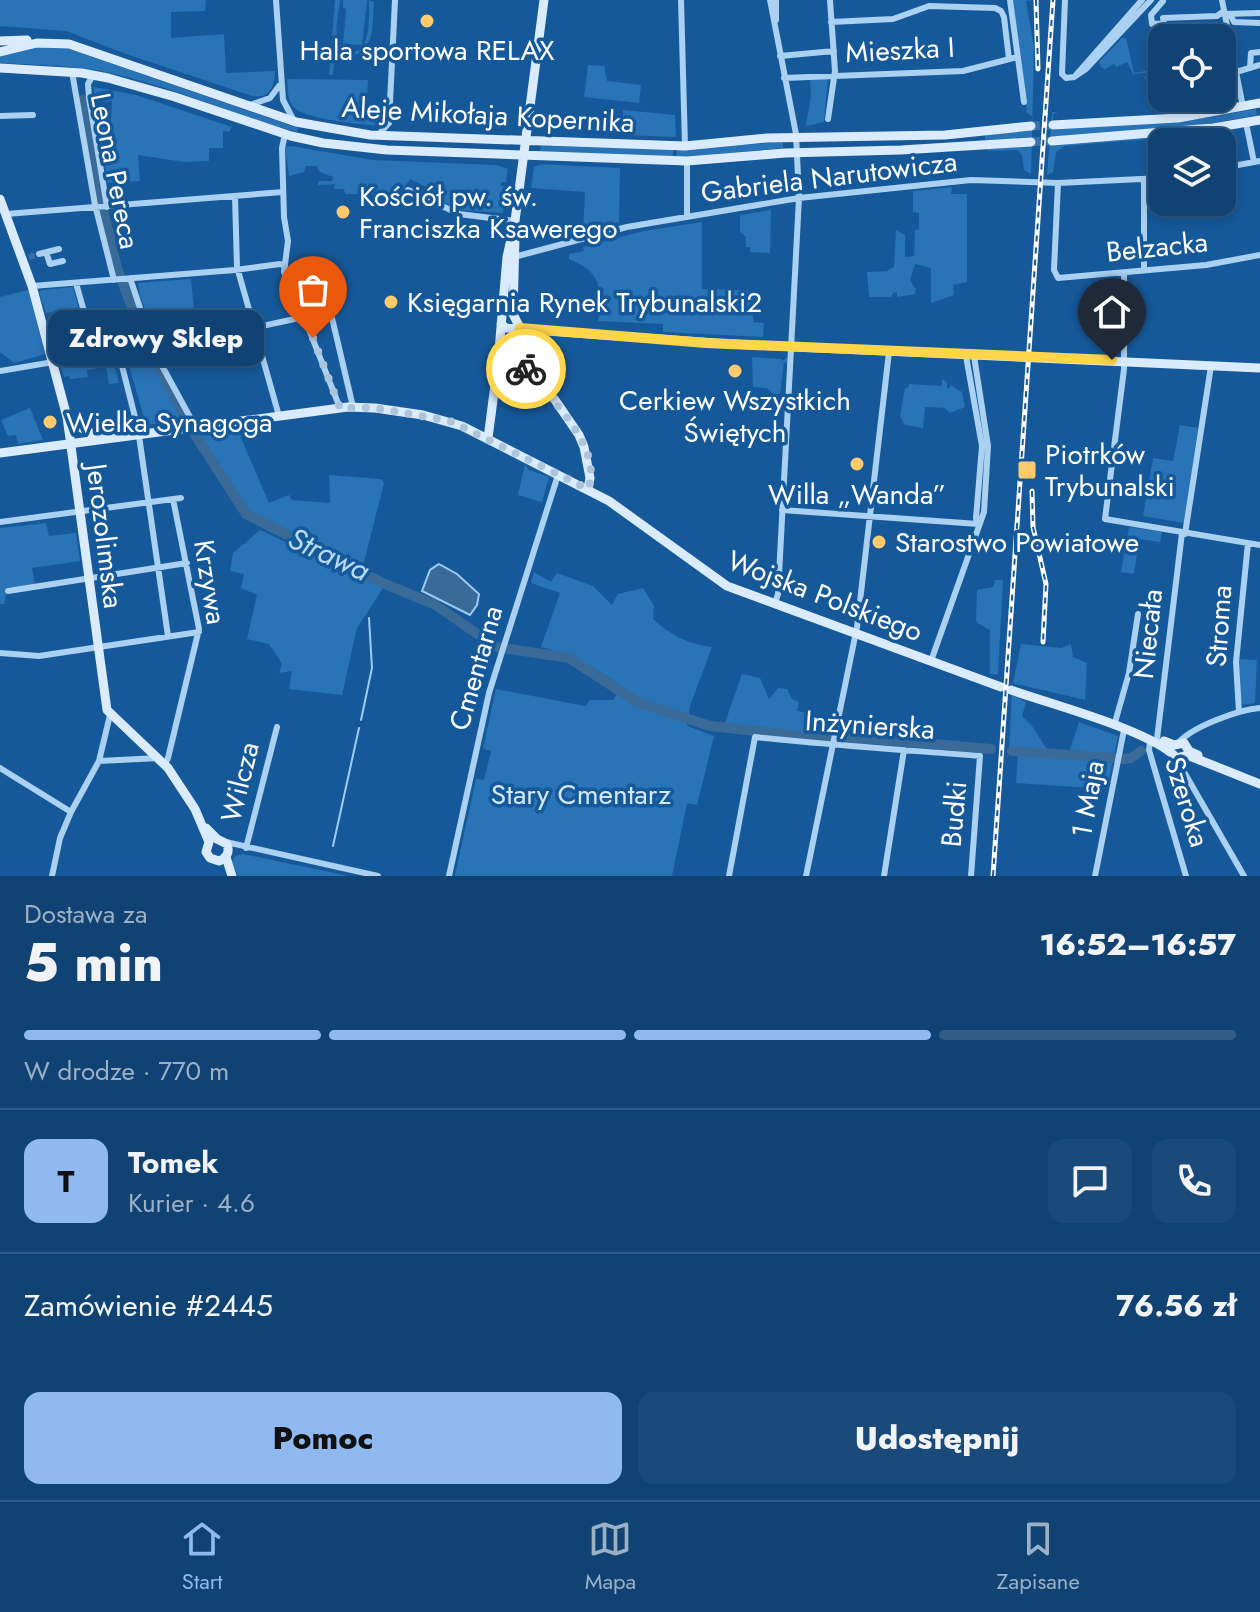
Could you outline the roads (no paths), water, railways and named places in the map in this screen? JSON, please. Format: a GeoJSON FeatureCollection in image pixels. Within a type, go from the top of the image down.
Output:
{"type":"FeatureCollection","features":[{"type":"Feature","properties":{"kind":"street"},"geometry":{"type":"LineString","coordinates":[[276,0],[280,82],[286,108],[296,122]]}},
{"type":"Feature","properties":{"kind":"street"},"geometry":{"type":"LineString","coordinates":[[378,135],[389,123],[395,0]]}},
{"type":"Feature","properties":{"kind":"street"},"geometry":{"type":"LineString","coordinates":[[488,438],[544,0]]}},
{"type":"Feature","properties":{"kind":"street"},"geometry":{"type":"LineString","coordinates":[[681,0],[685,146]]}},
{"type":"Feature","properties":{"kind":"street"},"geometry":{"type":"LineString","coordinates":[[773,0],[780,56],[797,138],[799,198],[778,598],[775,603]]}},
{"type":"Feature","properties":{"kind":"street"},"geometry":{"type":"LineString","coordinates":[[828,119],[834,51],[830,0]]}},
{"type":"Feature","properties":{"kind":"street"},"geometry":{"type":"LineString","coordinates":[[1010,0],[1024,102]]}},
{"type":"Feature","properties":{"kind":"street"},"geometry":{"type":"LineString","coordinates":[[1065,0],[1062,73],[1066,78],[1086,69],[1151,0]]}},
{"type":"Feature","properties":{"kind":"street"},"geometry":{"type":"LineString","coordinates":[[1074,77],[1142,0]]}},
{"type":"Feature","properties":{"kind":"street"},"geometry":{"type":"LineString","coordinates":[[1222,0],[1226,24]]}},
{"type":"Feature","properties":{"kind":"street"},"geometry":{"type":"LineString","coordinates":[[1164,1],[1164,23],[1152,24],[1151,15],[1164,1]]}},
{"type":"Feature","properties":{"kind":"street"},"geometry":{"type":"LineString","coordinates":[[831,22],[893,19],[929,6],[995,8],[1004,17],[1009,59]]}},
{"type":"Feature","properties":{"kind":"street"},"geometry":{"type":"LineString","coordinates":[[1163,18],[1260,13]]}},
{"type":"Feature","properties":{"kind":"street"},"geometry":{"type":"LineString","coordinates":[[1224,15],[1234,22],[1260,23]]}},
{"type":"Feature","properties":{"kind":"street"},"geometry":{"type":"LineString","coordinates":[[0,41],[52,40],[69,44]]}},
{"type":"Feature","properties":{"kind":"street","name":"Aleje Mikołaja Kopernika"},"geometry":{"type":"LineString","coordinates":[[0,52],[37,43],[69,44],[296,122],[378,135],[685,146],[797,138],[923,136],[1031,126]]}},
{"type":"Feature","properties":{"kind":"street"},"geometry":{"type":"LineString","coordinates":[[780,56],[834,51]]}},
{"type":"Feature","properties":{"kind":"street"},"geometry":{"type":"LineString","coordinates":[[1250,68],[1251,53],[1260,52]]}},
{"type":"Feature","properties":{"kind":"street","name":"Mieszka I"},"geometry":{"type":"LineString","coordinates":[[784,78],[963,71],[1018,57]]}},
{"type":"Feature","properties":{"kind":"street"},"geometry":{"type":"LineString","coordinates":[[1243,107],[1236,72],[1260,65]]}},
{"type":"Feature","properties":{"kind":"street","name":"Aleje Mikołaja Kopernika"},"geometry":{"type":"LineString","coordinates":[[0,68],[72,72],[136,84],[285,134],[323,143],[387,150],[687,161],[1031,142]]}},
{"type":"Feature","properties":{"kind":"street","name":"Leona Pereca"},"geometry":{"type":"LineString","coordinates":[[72,72],[102,208],[122,279],[149,345],[191,418],[193,428]]}},
{"type":"Feature","properties":{"kind":"street","name":"Leona Pereca"},"geometry":{"type":"LineString","coordinates":[[93,75],[88,84],[102,208]]}},
{"type":"Feature","properties":{"kind":"street"},"geometry":{"type":"LineString","coordinates":[[242,105],[256,104],[270,98],[280,82]]}},
{"type":"Feature","properties":{"kind":"street"},"geometry":{"type":"LineString","coordinates":[[1053,125],[1178,118],[1260,103]]}},
{"type":"Feature","properties":{"kind":"street"},"geometry":{"type":"LineString","coordinates":[[0,116],[33,115]]}},
{"type":"Feature","properties":{"kind":"street"},"geometry":{"type":"LineString","coordinates":[[1052,141],[1193,130],[1260,120]]}},
{"type":"Feature","properties":{"kind":"street"},"geometry":{"type":"LineString","coordinates":[[389,123],[407,136]]}},
{"type":"Feature","properties":{"kind":"street"},"geometry":{"type":"LineString","coordinates":[[1236,166],[1257,162],[1246,123]]}},
{"type":"Feature","properties":{"kind":"street"},"geometry":{"type":"LineString","coordinates":[[285,134],[282,146],[288,241],[286,279],[340,408]]}},
{"type":"Feature","properties":{"kind":"street"},"geometry":{"type":"LineString","coordinates":[[505,154],[522,171]]}},
{"type":"Feature","properties":{"kind":"street"},"geometry":{"type":"LineString","coordinates":[[687,161],[687,217]]}},
{"type":"Feature","properties":{"kind":"street","name":"Gabriela Narutowicza"},"geometry":{"type":"LineString","coordinates":[[511,257],[627,227],[799,198],[971,180],[1058,183],[1148,180]]}},
{"type":"Feature","properties":{"kind":"street"},"geometry":{"type":"LineString","coordinates":[[1144,180],[1144,271]]}},
{"type":"Feature","properties":{"kind":"street","name":"Belzacka"},"geometry":{"type":"LineString","coordinates":[[1058,183],[1054,270],[1058,278],[1206,265],[1260,255]]}},
{"type":"Feature","properties":{"kind":"street"},"geometry":{"type":"LineString","coordinates":[[408,190],[455,214],[515,221]]}},
{"type":"Feature","properties":{"kind":"street"},"geometry":{"type":"LineString","coordinates":[[6,214],[283,192]]}},
{"type":"Feature","properties":{"kind":"street"},"geometry":{"type":"LineString","coordinates":[[235,197],[237,270],[279,416]]}},
{"type":"Feature","properties":{"kind":"street","name":"Jerozolimska"},"geometry":{"type":"LineString","coordinates":[[0,199],[26,258],[68,423],[105,705],[110,715],[99,761],[60,838],[52,876]]}},
{"type":"Feature","properties":{"kind":"street"},"geometry":{"type":"LineString","coordinates":[[783,202],[794,211],[798,225]]}},
{"type":"Feature","properties":{"kind":"street"},"geometry":{"type":"LineString","coordinates":[[59,249],[42,253],[50,264],[63,261]]}},
{"type":"Feature","properties":{"kind":"street"},"geometry":{"type":"LineString","coordinates":[[511,257],[513,311],[518,325],[521,362],[555,400],[579,435],[590,478],[588,489]]}},
{"type":"Feature","properties":{"kind":"street"},"geometry":{"type":"LineString","coordinates":[[32,286],[285,266]]}},
{"type":"Feature","properties":{"kind":"street"},"geometry":{"type":"LineString","coordinates":[[1124,273],[1123,361],[1105,519],[1260,545]]}},
{"type":"Feature","properties":{"kind":"street"},"geometry":{"type":"LineString","coordinates":[[76,283],[96,354]]}},
{"type":"Feature","properties":{"kind":"street"},"geometry":{"type":"LineString","coordinates":[[0,371],[326,314],[332,318],[353,407]]}},
{"type":"Feature","properties":{"kind":"street"},"geometry":{"type":"LineString","coordinates":[[502,320],[505,328],[518,325],[660,340],[1260,368]]}},
{"type":"Feature","properties":{"kind":"street"},"geometry":{"type":"LineString","coordinates":[[118,350],[139,435],[168,636]]}},
{"type":"Feature","properties":{"kind":"street"},"geometry":{"type":"LineString","coordinates":[[806,876],[855,633],[889,352]]}},
{"type":"Feature","properties":{"kind":"street"},"geometry":{"type":"LineString","coordinates":[[931,661],[985,503],[988,455],[970,356]]}},
{"type":"Feature","properties":{"kind":"street","name":"Niecała"},"geometry":{"type":"LineString","coordinates":[[1151,739],[1211,366]]}},
{"type":"Feature","properties":{"kind":"street","name":"Wojska Polskiego"},"geometry":{"type":"LineString","coordinates":[[0,453],[340,408],[375,408],[439,418],[488,438],[609,501],[727,586],[1001,687]]}},
{"type":"Feature","properties":{"kind":"street"},"geometry":{"type":"LineString","coordinates":[[48,447],[63,434],[68,423],[104,440]]}},
{"type":"Feature","properties":{"kind":"street","name":"Cmentarna"},"geometry":{"type":"LineString","coordinates":[[449,876],[487,699],[558,475]]}},
{"type":"Feature","properties":{"kind":"street"},"geometry":{"type":"LineString","coordinates":[[0,522],[181,498]]}},
{"type":"Feature","properties":{"kind":"street","name":"Krzywa"},"geometry":{"type":"LineString","coordinates":[[162,761],[169,756],[199,632],[173,499]]}},
{"type":"Feature","properties":{"kind":"street"},"geometry":{"type":"LineString","coordinates":[[782,510],[978,524]]}},
{"type":"Feature","properties":{"kind":"street","name":"Stroma"},"geometry":{"type":"LineString","coordinates":[[1239,712],[1236,662],[1248,543]]}},
{"type":"Feature","properties":{"kind":"street"},"geometry":{"type":"LineString","coordinates":[[8,591],[187,563]]}},
{"type":"Feature","properties":{"kind":"street","name":"1 Maja"},"geometry":{"type":"LineString","coordinates":[[1095,876],[1138,614]]}},
{"type":"Feature","properties":{"kind":"street"},"geometry":{"type":"LineString","coordinates":[[0,653],[25,657],[199,632]]}},
{"type":"Feature","properties":{"kind":"street"},"geometry":{"type":"LineString","coordinates":[[1011,690],[1181,750],[1260,784]]}},
{"type":"Feature","properties":{"kind":"street"},"geometry":{"type":"LineString","coordinates":[[1244,876],[1180,765],[1181,750],[1192,732],[1239,712],[1260,708]]}},
{"type":"Feature","properties":{"kind":"street"},"geometry":{"type":"LineString","coordinates":[[110,715],[162,761],[180,783],[221,849],[230,876]]}},
{"type":"Feature","properties":{"kind":"street","name":"Wilcza"},"geometry":{"type":"LineString","coordinates":[[246,848],[277,727]]}},
{"type":"Feature","properties":{"kind":"street","name":"Inżynierska"},"geometry":{"type":"LineString","coordinates":[[729,876],[755,737],[833,741],[981,756]]}},
{"type":"Feature","properties":{"kind":"street","name":"Szeroka"},"geometry":{"type":"LineString","coordinates":[[1151,739],[1149,750],[1186,876]]}},
{"type":"Feature","properties":{"kind":"street"},"geometry":{"type":"LineString","coordinates":[[884,876],[904,750]]}},
{"type":"Feature","properties":{"kind":"street","name":"Budki"},"geometry":{"type":"LineString","coordinates":[[971,876],[981,756]]}},
{"type":"Feature","properties":{"kind":"street"},"geometry":{"type":"LineString","coordinates":[[99,761],[162,761]]}},
{"type":"Feature","properties":{"kind":"street"},"geometry":{"type":"LineString","coordinates":[[0,768],[71,812]]}},
{"type":"Feature","properties":{"kind":"street"},"geometry":{"type":"LineString","coordinates":[[221,849],[246,848],[378,876]]}},
{"type":"Feature","properties":{"kind":"waterway","name":"Strawa"},"geometry":{"type":"LineString","coordinates":[[83,100],[117,268],[144,340],[195,435],[246,514],[385,584],[434,604],[496,647],[569,658],[637,702],[710,726],[828,739]]}},
{"type":"Feature","properties":{"kind":"waterway"},"geometry":{"type":"LineString","coordinates":[[361,720],[372,668],[369,618]]}},
{"type":"Feature","properties":{"kind":"waterway"},"geometry":{"type":"LineString","coordinates":[[333,846],[359,728]]}},
{"type":"Feature","properties":{"kind":"waterway","name":"Strawa"},"geometry":{"type":"LineString","coordinates":[[840,739],[991,749]]}},
{"type":"Feature","properties":{"kind":"waterway","name":"Strawa"},"geometry":{"type":"LineString","coordinates":[[1012,751],[1113,758]]}},
{"type":"Feature","properties":{"kind":"waterway","name":"Strawa"},"geometry":{"type":"LineString","coordinates":[[1123,759],[1141,751]]}},
{"type":"Feature","properties":{"kind":"tunnel"},"geometry":{"type":"LineString","coordinates":[[1031,126],[1053,125]]}},
{"type":"Feature","properties":{"kind":"tunnel"},"geometry":{"type":"LineString","coordinates":[[1031,142],[1052,141]]}},
{"type":"Feature","properties":{"kind":"tunnel"},"geometry":{"type":"LineString","coordinates":[[29,257],[39,254]]}},
{"type":"Feature","properties":{"kind":"railway"},"geometry":{"type":"LineString","coordinates":[[1036,0],[1038,69]]}},
{"type":"Feature","properties":{"kind":"railway"},"geometry":{"type":"LineString","coordinates":[[993,876],[1053,0]]}},
{"type":"Feature","properties":{"kind":"railway"},"geometry":{"type":"LineString","coordinates":[[1032,491],[1033,527],[1046,584],[1043,642]]}},
{"type":"Feature","properties":{"kind":"place","name":"Hala sportowa RELAX"},"geometry":{"type":"Point","coordinates":[427,21]}},
{"type":"Feature","properties":{"kind":"place","name":"Kościół pw. św. Franciszka Ksawerego"},"geometry":{"type":"Point","coordinates":[343,212]}},
{"type":"Feature","properties":{"kind":"place","name":"Księgarnia Rynek Trybunalski2"},"geometry":{"type":"Point","coordinates":[391,302]}},
{"type":"Feature","properties":{"kind":"place","name":"Zdrowy Sklep"},"geometry":{"type":"Point","coordinates":[313,338]}},
{"type":"Feature","properties":{"kind":"place","name":"Cerkiew Wszystkich Świętych"},"geometry":{"type":"Point","coordinates":[735,371]}},
{"type":"Feature","properties":{"kind":"place","name":"Wielka Synagoga"},"geometry":{"type":"Point","coordinates":[50,422]}},
{"type":"Feature","properties":{"kind":"place","name":"Willa „Wanda”"},"geometry":{"type":"Point","coordinates":[857,464]}},
{"type":"Feature","properties":{"kind":"place","name":"Piotrków Trybunalski"},"geometry":{"type":"Point","coordinates":[1027,470]}},
{"type":"Feature","properties":{"kind":"place","name":"Starostwo Powiatowe"},"geometry":{"type":"Point","coordinates":[879,542]}},
{"type":"Feature","properties":{"kind":"park label","name":"Stary Cmentarz"},"geometry":{"type":"Point","coordinates":[581,794]}}]}
